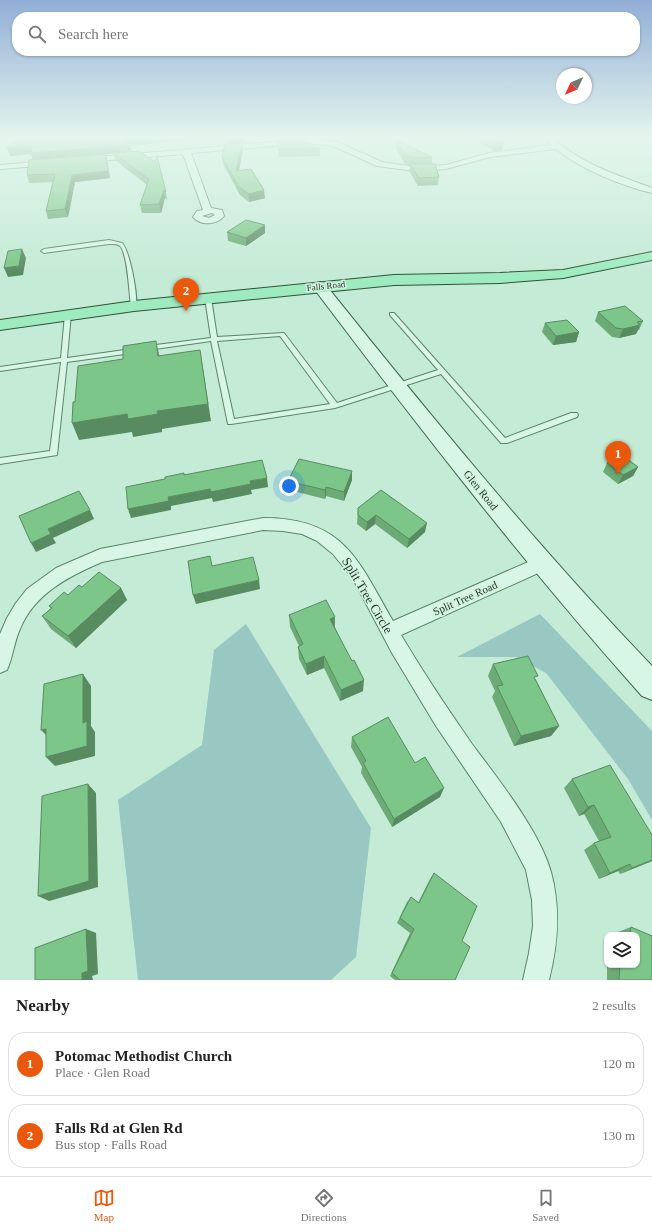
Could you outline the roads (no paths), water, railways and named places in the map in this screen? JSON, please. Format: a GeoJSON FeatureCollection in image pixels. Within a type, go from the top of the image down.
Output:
{"type":"FeatureCollection","features":[{"type":"Feature","properties":{"kind":"main road","name":"Falls Road"},"geometry":{"type":"LineString","coordinates":[[0,325],[68,314],[320,286],[394,280],[500,278],[563,274],[624,263],[652,256]]}},
{"type":"Feature","properties":{"kind":"main road","name":"Glen Road"},"geometry":{"type":"LineString","coordinates":[[320,286],[396,386],[541,564],[652,686]]}},
{"type":"Feature","properties":{"kind":"street"},"geometry":{"type":"LineString","coordinates":[[198,184],[208,210]]}},
{"type":"Feature","properties":{"kind":"street"},"geometry":{"type":"LineString","coordinates":[[634,184],[652,191]]}},
{"type":"Feature","properties":{"kind":"street","name":"Split Tree Circle"},"geometry":{"type":"LineString","coordinates":[[0,664],[5,640],[14,619],[28,601],[53,577],[75,565],[100,556],[263,524],[284,523],[307,530],[326,539],[339,549],[355,569],[390,631],[444,719],[519,829],[539,872],[547,920],[544,953],[536,980]]}},
{"type":"Feature","properties":{"kind":"street","name":"Split Tree Road"},"geometry":{"type":"LineString","coordinates":[[390,631],[541,564]]}},
{"type":"Feature","properties":{"kind":"lane"},"geometry":{"type":"LineString","coordinates":[[44,251],[109,242],[118,243],[123,246],[134,306]]}},
{"type":"Feature","properties":{"kind":"lane"},"geometry":{"type":"LineString","coordinates":[[208,298],[214,339],[231,422],[335,406],[442,371]]}},
{"type":"Feature","properties":{"kind":"lane"},"geometry":{"type":"LineString","coordinates":[[0,461],[54,453],[68,314]]}},
{"type":"Feature","properties":{"kind":"lane"},"geometry":{"type":"LineString","coordinates":[[392,314],[504,441],[574,415]]}},
{"type":"Feature","properties":{"kind":"lane"},"geometry":{"type":"LineString","coordinates":[[0,369],[214,339],[282,334],[335,406]]}},
{"type":"Feature","properties":{"kind":"place","name":"Falls Rd at Glen Rd"},"geometry":{"type":"Point","coordinates":[186,311]}},
{"type":"Feature","properties":{"kind":"place","name":"Potomac Methodist Church"},"geometry":{"type":"Point","coordinates":[618,474]}}]}
